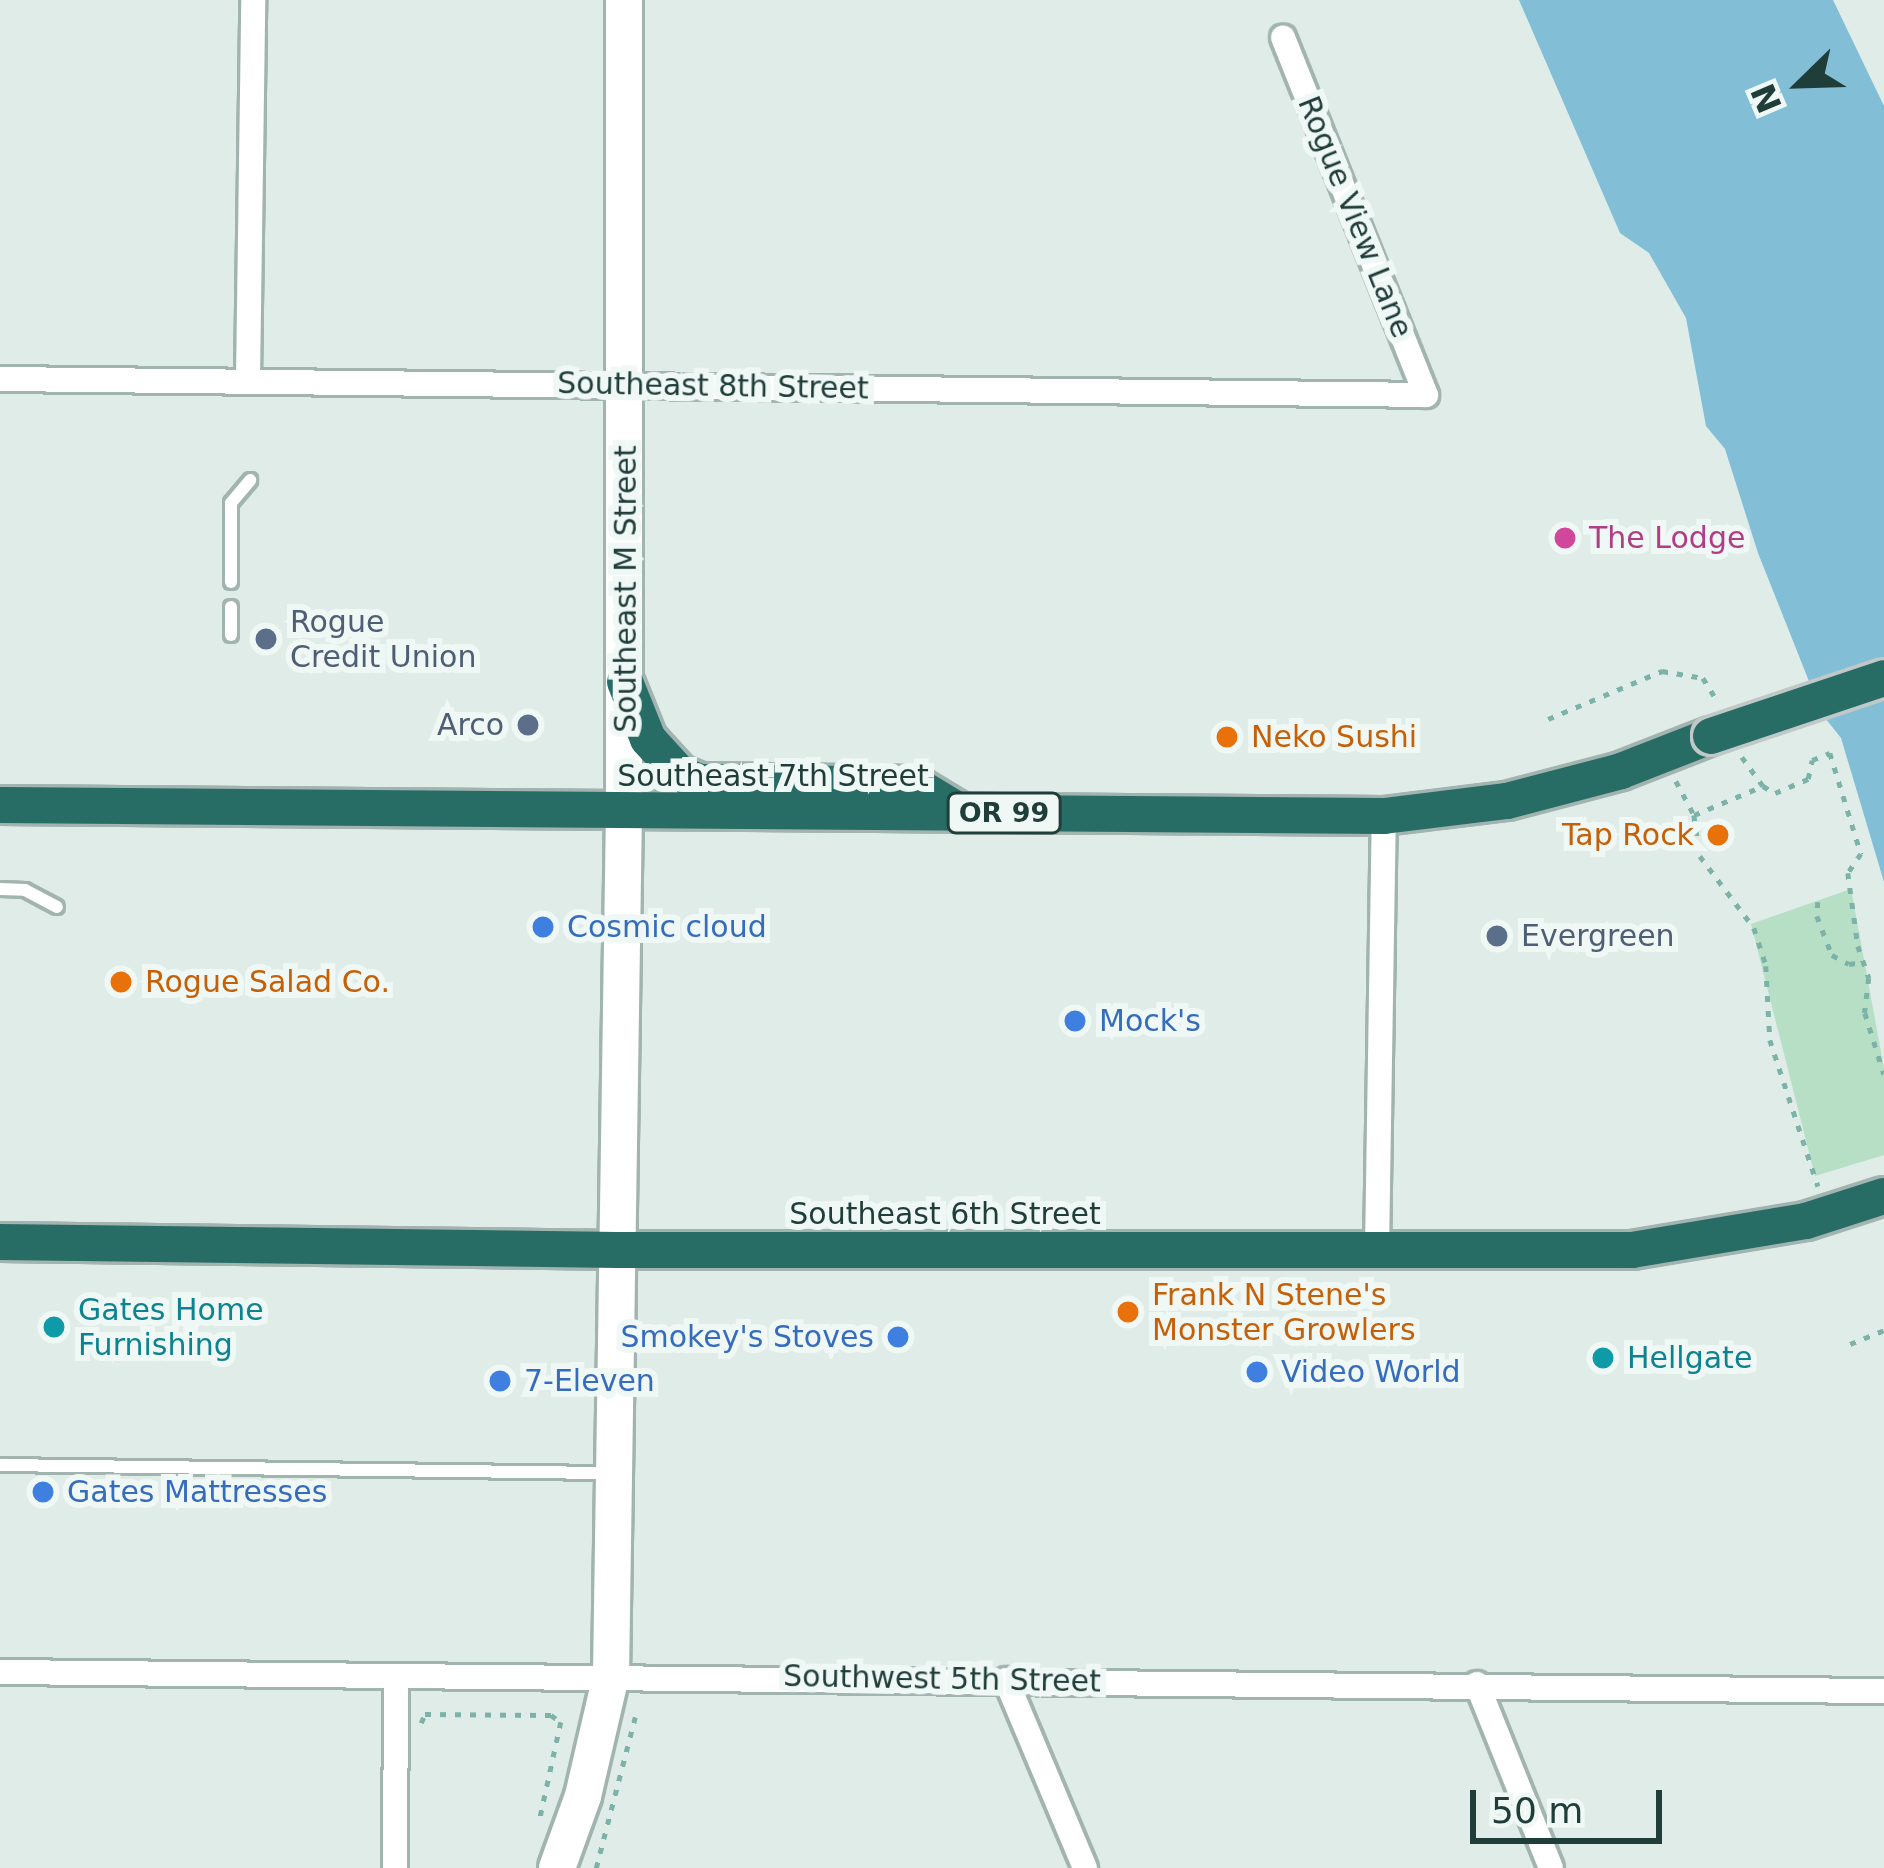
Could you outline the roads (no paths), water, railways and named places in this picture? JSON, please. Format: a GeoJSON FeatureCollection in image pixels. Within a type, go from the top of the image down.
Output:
{"type":"FeatureCollection","features":[{"type":"Feature","properties":{"kind":"highway","name":"Southeast 7th Street"},"geometry":{"type":"LineString","coordinates":[[0,805],[1384,816],[1507,801],[1667,753],[1884,678]]}},
{"type":"Feature","properties":{"kind":"highway"},"geometry":{"type":"LineString","coordinates":[[625,682],[648,740],[680,774],[700,782],[916,785],[963,813]]}},
{"type":"Feature","properties":{"kind":"highway","name":"Southeast 6th Street"},"geometry":{"type":"LineString","coordinates":[[0,1242],[618,1250],[1632,1250],[1828,1214],[1884,1196]]}},
{"type":"Feature","properties":{"kind":"street"},"geometry":{"type":"LineString","coordinates":[[248,379],[253,0]]}},
{"type":"Feature","properties":{"kind":"street","name":"Southeast M Street"},"geometry":{"type":"LineString","coordinates":[[557,1868],[583,1796],[610,1676],[624,811],[624,0]]}},
{"type":"Feature","properties":{"kind":"street","name":"Rogue View Lane"},"geometry":{"type":"LineString","coordinates":[[1283,38],[1426,395]]}},
{"type":"Feature","properties":{"kind":"street","name":"Southeast 8th Street"},"geometry":{"type":"LineString","coordinates":[[0,379],[1426,395]]}},
{"type":"Feature","properties":{"kind":"street"},"geometry":{"type":"LineString","coordinates":[[1377,1250],[1384,816]]}},
{"type":"Feature","properties":{"kind":"street","name":"Southwest 5th Street"},"geometry":{"type":"LineString","coordinates":[[0,1672],[1884,1691]]}},
{"type":"Feature","properties":{"kind":"street"},"geometry":{"type":"LineString","coordinates":[[395,1868],[396,1676]]}},
{"type":"Feature","properties":{"kind":"street"},"geometry":{"type":"LineString","coordinates":[[1006,1680],[1085,1868]]}},
{"type":"Feature","properties":{"kind":"street"},"geometry":{"type":"LineString","coordinates":[[1477,1684],[1551,1868]]}},
{"type":"Feature","properties":{"kind":"lane"},"geometry":{"type":"LineString","coordinates":[[231,581],[231,503],[250,480]]}},
{"type":"Feature","properties":{"kind":"lane"},"geometry":{"type":"LineString","coordinates":[[231,607],[231,635]]}},
{"type":"Feature","properties":{"kind":"lane"},"geometry":{"type":"LineString","coordinates":[[0,889],[25,890],[57,907]]}},
{"type":"Feature","properties":{"kind":"lane"},"geometry":{"type":"LineString","coordinates":[[0,1466],[614,1473]]}},
{"type":"Feature","properties":{"kind":"water"},"geometry":{"type":"Polygon","coordinates":[[[1519,0],[1833,0],[1884,106],[1884,882],[1841,738],[1822,714],[1758,553],[1725,449],[1706,426],[1686,318],[1649,253],[1620,233],[1519,0]]]}},
{"type":"Feature","properties":{"kind":"place","name":"The Lodge"},"geometry":{"type":"Point","coordinates":[1565,538]}},
{"type":"Feature","properties":{"kind":"place","name":"Rogue Credit Union"},"geometry":{"type":"Point","coordinates":[266,639]}},
{"type":"Feature","properties":{"kind":"place","name":"Arco"},"geometry":{"type":"Point","coordinates":[528,725]}},
{"type":"Feature","properties":{"kind":"place","name":"Neko Sushi"},"geometry":{"type":"Point","coordinates":[1227,737]}},
{"type":"Feature","properties":{"kind":"place","name":"Tap Rock"},"geometry":{"type":"Point","coordinates":[1718,835]}},
{"type":"Feature","properties":{"kind":"place","name":"Cosmic cloud"},"geometry":{"type":"Point","coordinates":[543,927]}},
{"type":"Feature","properties":{"kind":"place","name":"Evergreen"},"geometry":{"type":"Point","coordinates":[1497,936]}},
{"type":"Feature","properties":{"kind":"place","name":"Rogue Salad Co."},"geometry":{"type":"Point","coordinates":[121,982]}},
{"type":"Feature","properties":{"kind":"place","name":"Mock's"},"geometry":{"type":"Point","coordinates":[1075,1021]}},
{"type":"Feature","properties":{"kind":"place","name":"Frank N Stene's Monster Growlers"},"geometry":{"type":"Point","coordinates":[1128,1312]}},
{"type":"Feature","properties":{"kind":"place","name":"Gates Home Furnishing"},"geometry":{"type":"Point","coordinates":[54,1327]}},
{"type":"Feature","properties":{"kind":"place","name":"Smokey's Stoves"},"geometry":{"type":"Point","coordinates":[898,1337]}},
{"type":"Feature","properties":{"kind":"place","name":"Hellgate"},"geometry":{"type":"Point","coordinates":[1603,1358]}},
{"type":"Feature","properties":{"kind":"place","name":"Video World"},"geometry":{"type":"Point","coordinates":[1257,1372]}},
{"type":"Feature","properties":{"kind":"place","name":"7-Eleven"},"geometry":{"type":"Point","coordinates":[500,1381]}},
{"type":"Feature","properties":{"kind":"place","name":"Gates Mattresses"},"geometry":{"type":"Point","coordinates":[43,1492]}}]}
